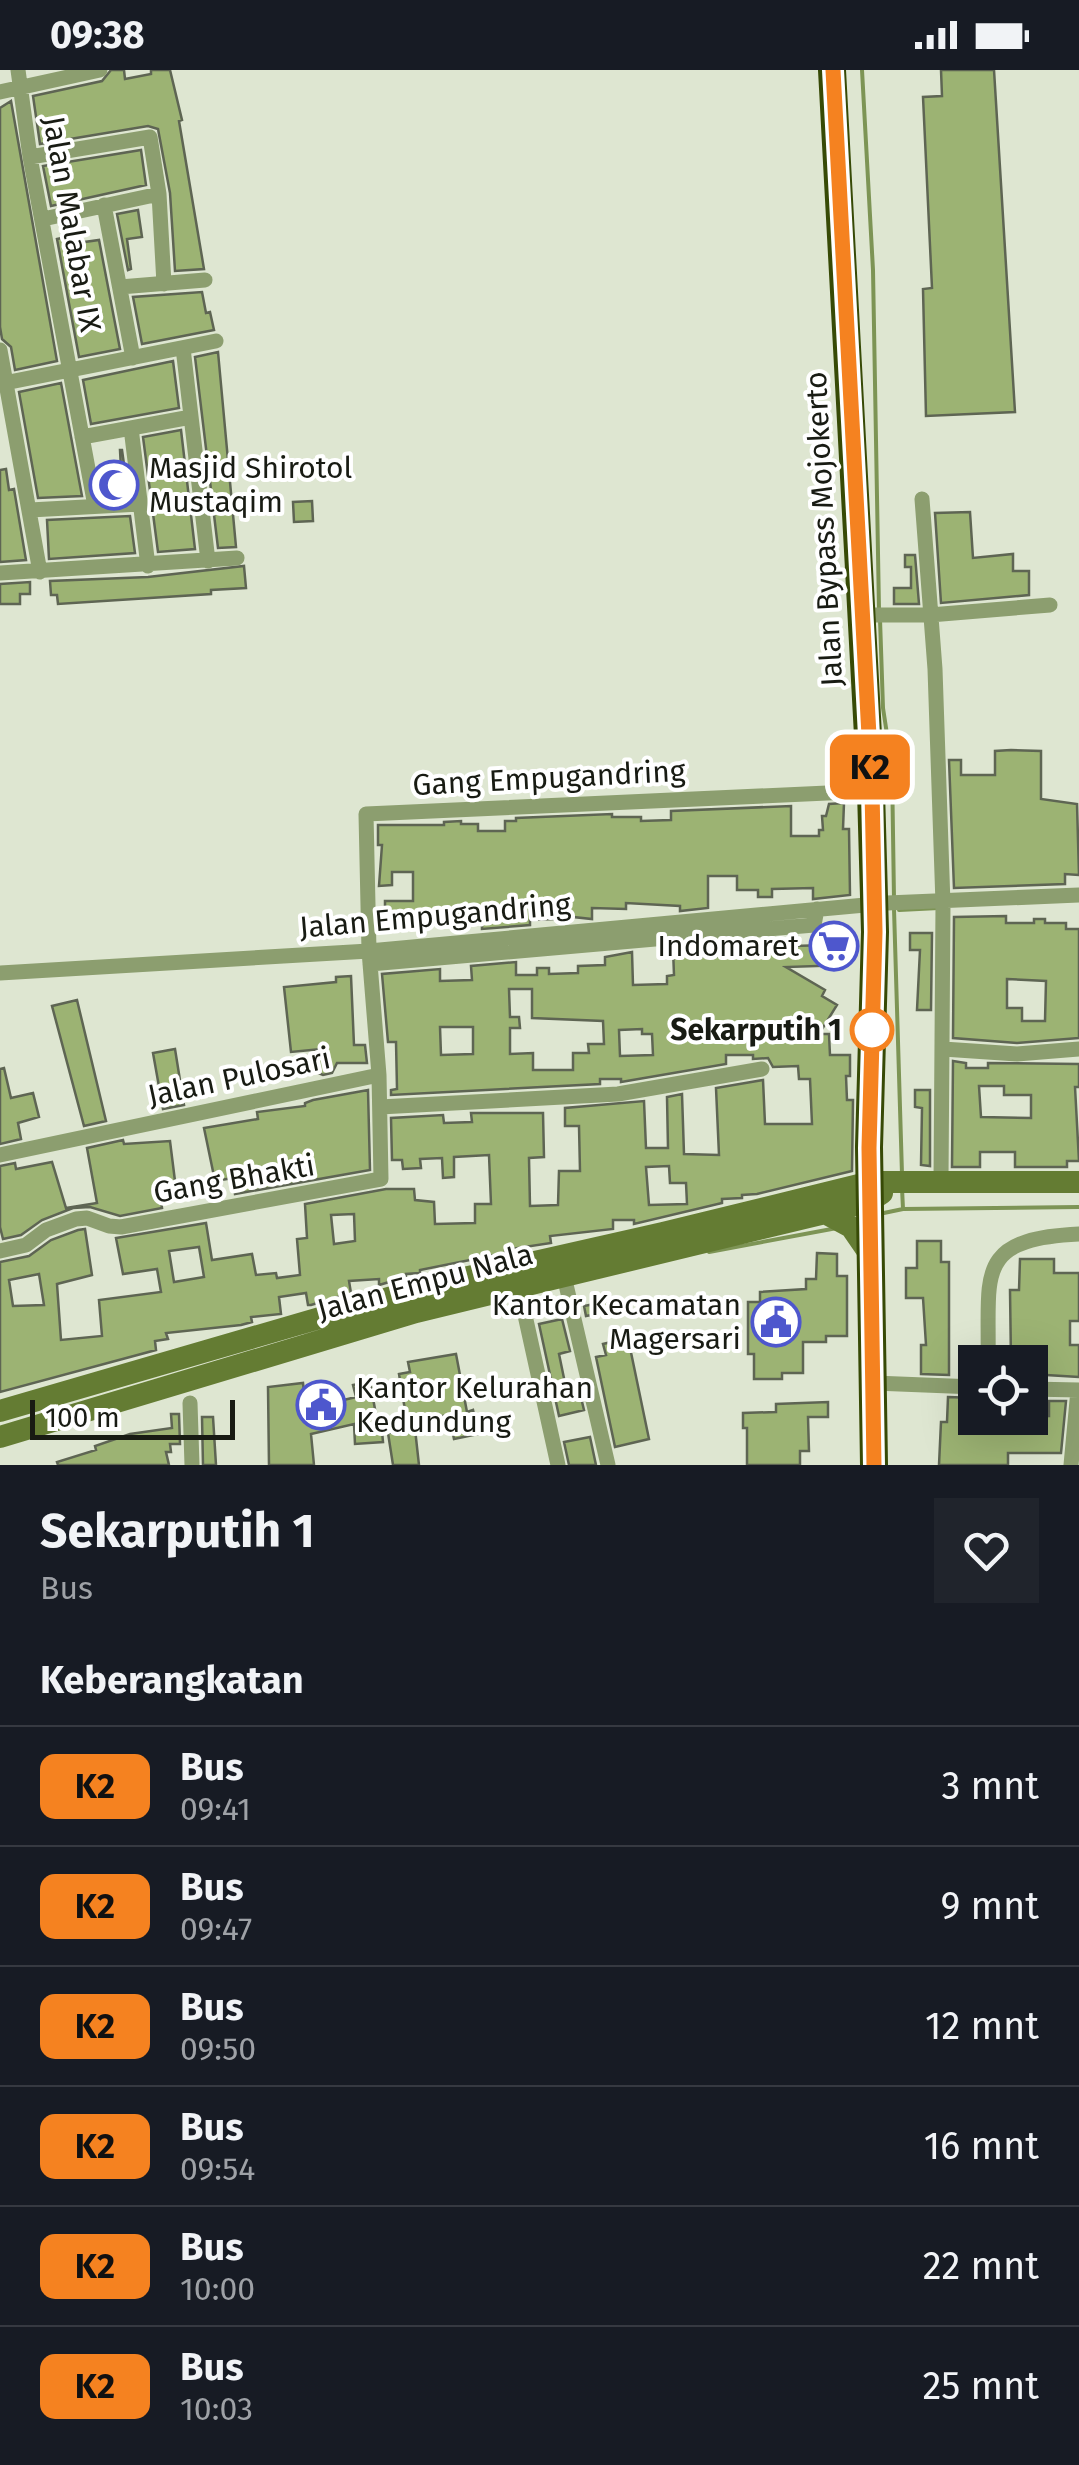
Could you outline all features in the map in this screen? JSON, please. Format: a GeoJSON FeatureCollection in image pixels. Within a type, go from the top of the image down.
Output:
{"type":"FeatureCollection","features":[{"type":"Feature","properties":{"kind":"highway","name":"Jalan Bypass Mojokerto"},"geometry":{"type":"LineString","coordinates":[[832,70],[874,615],[872,791],[887,903],[869,1202],[874,1465]]}},
{"type":"Feature","properties":{"kind":"main road"},"geometry":{"type":"LineString","coordinates":[[869,1202],[941,1180],[1079,1182]]}},
{"type":"Feature","properties":{"kind":"main road","name":"Jalan Empu Nala"},"geometry":{"type":"LineString","coordinates":[[449,1293],[522,1297],[869,1202]]}},
{"type":"Feature","properties":{"kind":"main road","name":"Jalan Empu Nala"},"geometry":{"type":"LineString","coordinates":[[0,1411],[664,1233],[869,1202]]}},
{"type":"Feature","properties":{"kind":"main road","name":"Jalan Empu Nala"},"geometry":{"type":"LineString","coordinates":[[0,1437],[413,1302]]}},
{"type":"Feature","properties":{"kind":"street","name":"Jalan Malabar IX"},"geometry":{"type":"LineString","coordinates":[[18,70],[30,158],[95,506]]}},
{"type":"Feature","properties":{"kind":"street"},"geometry":{"type":"LineString","coordinates":[[0,92],[100,70]]}},
{"type":"Feature","properties":{"kind":"street"},"geometry":{"type":"LineString","coordinates":[[30,158],[151,138],[159,194],[164,284]]}},
{"type":"Feature","properties":{"kind":"street"},"geometry":{"type":"LineString","coordinates":[[43,218],[159,194]]}},
{"type":"Feature","properties":{"kind":"street"},"geometry":{"type":"LineString","coordinates":[[104,206],[133,358]]}},
{"type":"Feature","properties":{"kind":"street"},"geometry":{"type":"LineString","coordinates":[[120,287],[205,280]]}},
{"type":"Feature","properties":{"kind":"street"},"geometry":{"type":"LineString","coordinates":[[3,384],[216,341]]}},
{"type":"Feature","properties":{"kind":"street"},"geometry":{"type":"LineString","coordinates":[[183,348],[208,561]]}},
{"type":"Feature","properties":{"kind":"street"},"geometry":{"type":"LineString","coordinates":[[0,350],[3,384],[40,572]]}},
{"type":"Feature","properties":{"kind":"street"},"geometry":{"type":"LineString","coordinates":[[82,436],[191,417]]}},
{"type":"Feature","properties":{"kind":"street"},"geometry":{"type":"LineString","coordinates":[[131,428],[148,566]]}},
{"type":"Feature","properties":{"kind":"street"},"geometry":{"type":"LineString","coordinates":[[922,499],[935,669],[943,905],[941,1180]]}},
{"type":"Feature","properties":{"kind":"street"},"geometry":{"type":"LineString","coordinates":[[30,510],[140,504]]}},
{"type":"Feature","properties":{"kind":"street"},"geometry":{"type":"LineString","coordinates":[[0,574],[237,558]]}},
{"type":"Feature","properties":{"kind":"street"},"geometry":{"type":"LineString","coordinates":[[874,615],[930,615],[1050,605]]}},
{"type":"Feature","properties":{"kind":"street","name":"Gang Empugandring"},"geometry":{"type":"LineString","coordinates":[[369,958],[366,814],[872,791]]}},
{"type":"Feature","properties":{"kind":"street","name":"Jalan Empugandring"},"geometry":{"type":"LineString","coordinates":[[0,973],[369,958],[623,936],[817,915],[887,903],[943,905],[1079,895]]}},
{"type":"Feature","properties":{"kind":"street","name":"Jalan Pulosari"},"geometry":{"type":"LineString","coordinates":[[0,1156],[379,1075],[369,958]]}},
{"type":"Feature","properties":{"kind":"street"},"geometry":{"type":"LineString","coordinates":[[943,1048],[1017,1054],[1079,1049]]}},
{"type":"Feature","properties":{"kind":"street"},"geometry":{"type":"LineString","coordinates":[[380,1108],[618,1094],[762,1070]]}},
{"type":"Feature","properties":{"kind":"street","name":"Gang Bhakti"},"geometry":{"type":"LineString","coordinates":[[0,1252],[26,1245],[46,1230],[82,1218],[122,1227],[378,1180],[383,1174],[379,1075]]}},
{"type":"Feature","properties":{"kind":"street"},"geometry":{"type":"LineString","coordinates":[[988,1345],[990,1275],[996,1261],[1032,1238],[1079,1234]]}},
{"type":"Feature","properties":{"kind":"street"},"geometry":{"type":"LineString","coordinates":[[566,1284],[608,1465]]}},
{"type":"Feature","properties":{"kind":"street"},"geometry":{"type":"LineString","coordinates":[[522,1297],[558,1465]]}},
{"type":"Feature","properties":{"kind":"street"},"geometry":{"type":"LineString","coordinates":[[874,1383],[958,1386]]}},
{"type":"Feature","properties":{"kind":"street"},"geometry":{"type":"LineString","coordinates":[[1048,1389],[1078,1390],[1074,1461]]}},
{"type":"Feature","properties":{"kind":"street"},"geometry":{"type":"LineString","coordinates":[[190,1404],[192,1465]]}},
{"type":"Feature","properties":{"kind":"building"},"geometry":{"type":"Polygon","coordinates":[[[111,70],[124,70],[125,79],[151,74],[151,70],[170,70],[182,120],[179,121],[204,269],[175,271],[170,193],[158,129],[148,126],[40,144],[33,96],[102,81],[111,70]]]}},
{"type":"Feature","properties":{"kind":"building"},"geometry":{"type":"Polygon","coordinates":[[[941,70],[994,70],[1015,412],[926,416],[923,289],[932,288],[923,97],[942,96],[941,70]]]}},
{"type":"Feature","properties":{"kind":"building"},"geometry":{"type":"Polygon","coordinates":[[[11,101],[57,361],[15,370],[11,347],[2,339],[0,327],[0,108],[11,101]]]}},
{"type":"Feature","properties":{"kind":"building"},"geometry":{"type":"Polygon","coordinates":[[[141,150],[146,185],[51,206],[43,166],[141,150]]]}},
{"type":"Feature","properties":{"kind":"building"},"geometry":{"type":"Polygon","coordinates":[[[138,210],[142,237],[127,239],[131,269],[128,270],[117,214],[138,210]]]}},
{"type":"Feature","properties":{"kind":"building"},"geometry":{"type":"Polygon","coordinates":[[[76,235],[77,243],[99,240],[120,349],[79,357],[57,239],[76,235]]]}},
{"type":"Feature","properties":{"kind":"building"},"geometry":{"type":"Polygon","coordinates":[[[202,292],[214,330],[142,344],[133,297],[202,292]]]}},
{"type":"Feature","properties":{"kind":"building"},"geometry":{"type":"Polygon","coordinates":[[[218,352],[236,547],[218,548],[195,357],[218,352]]]}},
{"type":"Feature","properties":{"kind":"building"},"geometry":{"type":"Polygon","coordinates":[[[173,361],[179,408],[91,424],[83,380],[173,361]]]}},
{"type":"Feature","properties":{"kind":"building"},"geometry":{"type":"Polygon","coordinates":[[[61,383],[82,496],[38,498],[19,392],[61,383]]]}},
{"type":"Feature","properties":{"kind":"building"},"geometry":{"type":"Polygon","coordinates":[[[181,430],[195,549],[158,552],[143,437],[181,430]]]}},
{"type":"Feature","properties":{"kind":"building"},"geometry":{"type":"Polygon","coordinates":[[[120,450],[128,493],[104,495],[100,469],[121,469],[120,450]]]}},
{"type":"Feature","properties":{"kind":"building"},"geometry":{"type":"Polygon","coordinates":[[[6,469],[9,490],[14,489],[26,560],[0,562],[0,470],[6,469]]]}},
{"type":"Feature","properties":{"kind":"building"},"geometry":{"type":"Polygon","coordinates":[[[312,501],[313,521],[294,522],[293,502],[312,501]]]}},
{"type":"Feature","properties":{"kind":"building"},"geometry":{"type":"Polygon","coordinates":[[[970,512],[973,558],[1013,554],[1013,571],[1029,571],[1029,595],[941,603],[935,513],[970,512]]]}},
{"type":"Feature","properties":{"kind":"building"},"geometry":{"type":"Polygon","coordinates":[[[130,516],[135,553],[49,559],[47,520],[130,516]]]}},
{"type":"Feature","properties":{"kind":"building"},"geometry":{"type":"Polygon","coordinates":[[[905,555],[915,555],[919,604],[894,604],[894,588],[911,588],[911,567],[905,567],[905,555]]]}},
{"type":"Feature","properties":{"kind":"building"},"geometry":{"type":"Polygon","coordinates":[[[244,566],[246,588],[211,590],[211,594],[58,604],[57,595],[51,595],[50,581],[148,577],[244,566]]]}},
{"type":"Feature","properties":{"kind":"building"},"geometry":{"type":"Polygon","coordinates":[[[30,582],[30,594],[20,594],[20,604],[0,604],[0,584],[30,582]]]}},
{"type":"Feature","properties":{"kind":"building"},"geometry":{"type":"Polygon","coordinates":[[[995,751],[1041,751],[1041,799],[1077,804],[1079,875],[1065,874],[1065,884],[954,888],[949,760],[961,760],[961,775],[995,775],[995,751]]]}},
{"type":"Feature","properties":{"kind":"building"},"geometry":{"type":"Polygon","coordinates":[[[844,803],[843,829],[849,829],[850,895],[813,899],[813,888],[772,889],[772,897],[758,897],[758,890],[737,890],[737,876],[708,876],[708,908],[680,911],[680,906],[626,903],[626,909],[592,908],[592,919],[554,915],[554,919],[530,920],[530,925],[482,929],[482,915],[411,918],[411,928],[385,927],[385,901],[413,901],[413,872],[392,872],[392,885],[379,886],[382,845],[378,845],[378,825],[444,825],[461,821],[478,824],[478,831],[505,831],[505,821],[516,818],[612,814],[641,817],[641,821],[671,820],[671,811],[791,806],[791,836],[819,836],[819,830],[823,830],[822,816],[826,816],[829,804],[844,803]]]}},
{"type":"Feature","properties":{"kind":"building"},"geometry":{"type":"Polygon","coordinates":[[[1006,916],[1006,923],[1045,919],[1045,923],[1066,923],[1066,929],[1079,929],[1079,1038],[1017,1043],[953,1038],[954,917],[1006,916]],[[1007,979],[1007,1008],[1022,1008],[1022,1021],[1045,1021],[1046,981],[1007,979]]]}},
{"type":"Feature","properties":{"kind":"building"},"geometry":{"type":"Polygon","coordinates":[[[829,930],[846,930],[846,965],[786,967],[825,990],[822,996],[837,1005],[819,1034],[829,1034],[830,1055],[850,1055],[850,1076],[846,1076],[847,1100],[853,1100],[852,1171],[742,1198],[722,1199],[722,1203],[634,1224],[634,1220],[613,1220],[613,1229],[550,1236],[551,1243],[420,1270],[379,1285],[379,1279],[349,1281],[351,1293],[311,1305],[306,1293],[279,1297],[281,1314],[251,1317],[252,1322],[241,1325],[166,1333],[168,1339],[155,1341],[156,1350],[0,1392],[0,1262],[29,1256],[51,1240],[78,1230],[85,1229],[92,1275],[57,1284],[61,1340],[102,1336],[99,1300],[161,1292],[157,1269],[123,1274],[116,1238],[206,1223],[212,1260],[252,1254],[256,1275],[276,1273],[277,1278],[300,1275],[297,1239],[307,1238],[305,1204],[386,1189],[414,1189],[415,1200],[434,1202],[435,1224],[475,1223],[475,1204],[491,1204],[489,1155],[454,1157],[454,1177],[443,1178],[442,1158],[420,1159],[421,1168],[403,1169],[402,1160],[392,1160],[391,1118],[443,1115],[444,1123],[472,1122],[471,1113],[543,1113],[544,1157],[529,1158],[530,1206],[558,1205],[559,1171],[580,1171],[579,1126],[565,1126],[565,1108],[644,1101],[646,1148],[668,1148],[667,1097],[682,1094],[684,1154],[719,1155],[716,1088],[763,1080],[765,1124],[812,1124],[810,1079],[799,1079],[798,1066],[773,1067],[768,1058],[753,1059],[753,1055],[726,1055],[726,1064],[621,1082],[600,1079],[600,1084],[391,1095],[391,1090],[397,1089],[396,1042],[388,1042],[382,974],[440,969],[440,981],[472,980],[471,966],[516,962],[516,975],[537,975],[537,968],[549,968],[549,974],[578,973],[578,966],[605,965],[605,957],[632,952],[633,985],[667,984],[667,976],[674,975],[673,949],[692,947],[692,957],[721,956],[720,950],[777,946],[777,941],[792,941],[793,946],[829,945],[829,930]],[[509,989],[510,1017],[519,1017],[520,1028],[510,1028],[510,1054],[533,1053],[533,1070],[573,1070],[573,1053],[589,1053],[588,1044],[604,1044],[603,1021],[532,1018],[532,989],[509,989]],[[440,1027],[441,1055],[473,1054],[473,1027],[440,1027]],[[642,1029],[619,1030],[620,1056],[653,1055],[652,1034],[642,1034],[642,1029]],[[669,1166],[646,1167],[649,1205],[687,1204],[686,1183],[670,1183],[669,1166]],[[354,1214],[331,1215],[334,1244],[355,1241],[354,1214]],[[199,1247],[169,1251],[174,1282],[204,1277],[199,1247]],[[39,1274],[9,1280],[13,1306],[44,1305],[39,1274]]]}},
{"type":"Feature","properties":{"kind":"building"},"geometry":{"type":"Polygon","coordinates":[[[910,933],[932,933],[931,1010],[917,1010],[920,950],[910,950],[910,933]]]}},
{"type":"Feature","properties":{"kind":"building"},"geometry":{"type":"Polygon","coordinates":[[[351,976],[354,1045],[365,1045],[367,1063],[337,1063],[332,1073],[323,1075],[311,1070],[322,1049],[291,1052],[284,987],[336,982],[336,977],[351,976]]]}},
{"type":"Feature","properties":{"kind":"building"},"geometry":{"type":"Polygon","coordinates":[[[77,1000],[106,1121],[84,1126],[52,1006],[77,1000]]]}},
{"type":"Feature","properties":{"kind":"building"},"geometry":{"type":"Polygon","coordinates":[[[175,1049],[184,1105],[163,1109],[153,1053],[175,1049]]]}},
{"type":"Feature","properties":{"kind":"building"},"geometry":{"type":"Polygon","coordinates":[[[953,1061],[966,1063],[966,1068],[988,1068],[988,1063],[1079,1064],[1079,1087],[1075,1087],[1079,1161],[1067,1161],[1067,1167],[1015,1167],[1015,1152],[980,1152],[980,1167],[952,1167],[953,1061]],[[979,1086],[981,1117],[1031,1118],[1031,1095],[1004,1095],[1004,1086],[979,1086]]]}},
{"type":"Feature","properties":{"kind":"building"},"geometry":{"type":"Polygon","coordinates":[[[4,1068],[11,1098],[33,1093],[39,1117],[18,1123],[21,1139],[0,1144],[0,1069],[4,1068]]]}},
{"type":"Feature","properties":{"kind":"building"},"geometry":{"type":"Polygon","coordinates":[[[368,1090],[370,1170],[235,1194],[233,1178],[215,1181],[204,1128],[258,1119],[257,1112],[305,1106],[313,1100],[368,1090]]]}},
{"type":"Feature","properties":{"kind":"building"},"geometry":{"type":"Polygon","coordinates":[[[915,1090],[930,1090],[930,1166],[921,1165],[922,1108],[915,1107],[915,1090]]]}},
{"type":"Feature","properties":{"kind":"building"},"geometry":{"type":"Polygon","coordinates":[[[123,1140],[124,1144],[170,1141],[175,1181],[181,1180],[182,1193],[160,1195],[162,1208],[120,1216],[90,1207],[73,1208],[42,1220],[21,1235],[3,1239],[0,1166],[15,1163],[16,1169],[52,1162],[66,1208],[97,1203],[87,1148],[123,1140]]]}},
{"type":"Feature","properties":{"kind":"building"},"geometry":{"type":"Polygon","coordinates":[[[917,1241],[941,1241],[941,1262],[949,1262],[949,1375],[921,1374],[921,1345],[926,1345],[923,1298],[906,1298],[906,1268],[917,1268],[917,1241]]]}},
{"type":"Feature","properties":{"kind":"building"},"geometry":{"type":"Polygon","coordinates":[[[817,1253],[837,1254],[837,1276],[847,1276],[847,1336],[826,1336],[826,1342],[803,1342],[803,1373],[782,1373],[782,1379],[754,1379],[754,1354],[748,1354],[748,1302],[760,1302],[760,1292],[806,1289],[806,1279],[816,1279],[817,1253]]]}},
{"type":"Feature","properties":{"kind":"building"},"geometry":{"type":"Polygon","coordinates":[[[1020,1259],[1054,1259],[1054,1273],[1079,1273],[1079,1321],[1070,1321],[1070,1345],[1079,1345],[1079,1377],[1048,1375],[1048,1345],[1011,1345],[1010,1290],[1019,1290],[1020,1259]]]}},
{"type":"Feature","properties":{"kind":"building"},"geometry":{"type":"Polygon","coordinates":[[[621,1299],[623,1309],[586,1316],[584,1306],[621,1299]]]}},
{"type":"Feature","properties":{"kind":"building"},"geometry":{"type":"Polygon","coordinates":[[[562,1319],[570,1351],[559,1354],[566,1388],[578,1385],[584,1410],[559,1416],[539,1324],[562,1319]]]}},
{"type":"Feature","properties":{"kind":"building"},"geometry":{"type":"Polygon","coordinates":[[[628,1338],[649,1439],[615,1447],[596,1357],[606,1355],[603,1344],[628,1338]]]}},
{"type":"Feature","properties":{"kind":"building"},"geometry":{"type":"Polygon","coordinates":[[[456,1354],[467,1412],[473,1410],[478,1434],[454,1439],[449,1415],[407,1422],[399,1374],[410,1372],[408,1362],[456,1354]]]}},
{"type":"Feature","properties":{"kind":"building"},"geometry":{"type":"Polygon","coordinates":[[[370,1382],[383,1442],[355,1444],[354,1424],[311,1434],[314,1465],[269,1465],[268,1387],[303,1383],[306,1409],[356,1397],[353,1385],[370,1382]]]}},
{"type":"Feature","properties":{"kind":"building"},"geometry":{"type":"Polygon","coordinates":[[[948,1397],[958,1397],[958,1435],[1048,1435],[1049,1401],[1066,1401],[1061,1453],[1008,1453],[1008,1465],[939,1465],[941,1422],[947,1422],[948,1397]]]}},
{"type":"Feature","properties":{"kind":"building"},"geometry":{"type":"Polygon","coordinates":[[[828,1402],[828,1417],[808,1417],[809,1451],[800,1451],[800,1465],[747,1465],[743,1413],[776,1412],[776,1404],[828,1402]]]}},
{"type":"Feature","properties":{"kind":"building"},"geometry":{"type":"Polygon","coordinates":[[[171,1414],[179,1414],[180,1444],[170,1444],[171,1452],[166,1452],[169,1465],[58,1465],[57,1462],[130,1434],[172,1428],[171,1414]]]}},
{"type":"Feature","properties":{"kind":"building"},"geometry":{"type":"Polygon","coordinates":[[[202,1417],[213,1417],[216,1465],[203,1465],[202,1417]]]}},
{"type":"Feature","properties":{"kind":"building"},"geometry":{"type":"Polygon","coordinates":[[[415,1429],[419,1465],[393,1465],[388,1433],[415,1429]]]}},
{"type":"Feature","properties":{"kind":"building"},"geometry":{"type":"Polygon","coordinates":[[[590,1437],[596,1465],[569,1465],[564,1442],[590,1437]]]}},
{"type":"Feature","properties":{"kind":"waterway"},"geometry":{"type":"LineString","coordinates":[[862,70],[873,270],[879,610]]}},
{"type":"Feature","properties":{"kind":"waterway"},"geometry":{"type":"LineString","coordinates":[[880,619],[883,708],[892,767],[894,899]]}},
{"type":"Feature","properties":{"kind":"waterway"},"geometry":{"type":"LineString","coordinates":[[899,910],[939,908]]}},
{"type":"Feature","properties":{"kind":"waterway"},"geometry":{"type":"LineString","coordinates":[[894,909],[902,1174]]}},
{"type":"Feature","properties":{"kind":"waterway"},"geometry":{"type":"LineString","coordinates":[[902,1188],[903,1209]]}},
{"type":"Feature","properties":{"kind":"waterway"},"geometry":{"type":"LineString","coordinates":[[879,1214],[903,1209],[1079,1207]]}},
{"type":"Feature","properties":{"kind":"waterway"},"geometry":{"type":"LineString","coordinates":[[709,1252],[837,1228]]}},
{"type":"Feature","properties":{"kind":"bus line","name":"K2"},"geometry":{"type":"LineString","coordinates":[[833,70],[872,791],[875,932],[869,1148],[874,1465]]}},
{"type":"Feature","properties":{"kind":"place","name":"Masjid Shirotol Mustaqim"},"geometry":{"type":"Point","coordinates":[114,485]}},
{"type":"Feature","properties":{"kind":"place","name":"Indomaret"},"geometry":{"type":"Point","coordinates":[834,946]}},
{"type":"Feature","properties":{"kind":"place","name":"Sekarputih 1"},"geometry":{"type":"Point","coordinates":[872,1030]}},
{"type":"Feature","properties":{"kind":"place","name":"Kantor Kecamatan Magersari"},"geometry":{"type":"Point","coordinates":[776,1322]}},
{"type":"Feature","properties":{"kind":"place","name":"Kantor Kelurahan Kedundung"},"geometry":{"type":"Point","coordinates":[321,1405]}}]}
